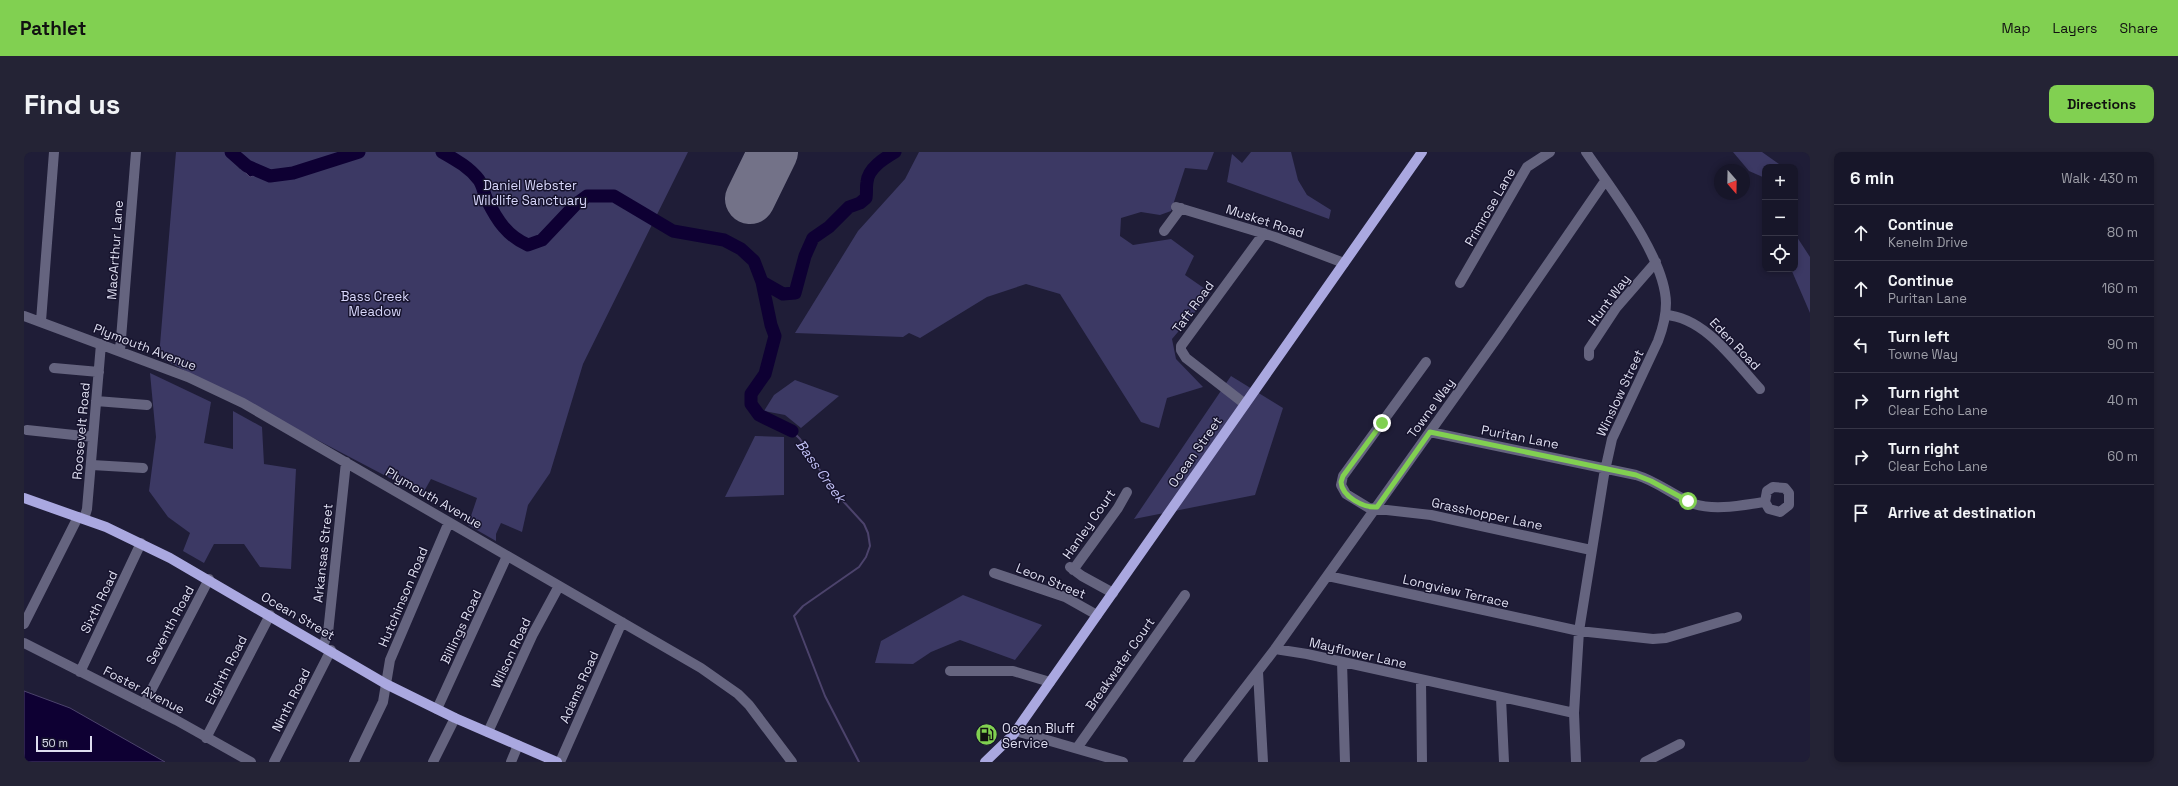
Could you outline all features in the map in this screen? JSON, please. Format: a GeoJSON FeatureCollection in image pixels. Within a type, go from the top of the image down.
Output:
{"type":"FeatureCollection","features":[{"type":"Feature","properties":{"kind":"main road","name":"Ocean Street"},"geometry":{"type":"LineString","coordinates":[[985,762],[1016,731],[1422,152]]}},
{"type":"Feature","properties":{"kind":"main road","name":"Ocean Street"},"geometry":{"type":"LineString","coordinates":[[24,498],[81,518],[141,543],[209,579],[386,684],[455,718],[557,762]]}},
{"type":"Feature","properties":{"kind":"street"},"geometry":{"type":"LineString","coordinates":[[41,321],[54,152]]}},
{"type":"Feature","properties":{"kind":"street","name":"MacArthur Lane"},"geometry":{"type":"LineString","coordinates":[[120,351],[136,152]]}},
{"type":"Feature","properties":{"kind":"street","name":"Primrose Lane"},"geometry":{"type":"LineString","coordinates":[[1460,283],[1527,168],[1550,152]]}},
{"type":"Feature","properties":{"kind":"street","name":"Winslow Street"},"geometry":{"type":"LineString","coordinates":[[1576,762],[1574,713],[1579,631],[1591,550],[1606,468],[1612,439],[1652,356],[1664,325],[1665,315],[1664,286],[1656,262],[1586,152]]}},
{"type":"Feature","properties":{"kind":"street","name":"Towne Way"},"geometry":{"type":"LineString","coordinates":[[1275,649],[1504,329],[1605,181]]}},
{"type":"Feature","properties":{"kind":"street","name":"Musket Road"},"geometry":{"type":"LineString","coordinates":[[1164,231],[1179,208],[1264,233],[1344,262]]}},
{"type":"Feature","properties":{"kind":"street","name":"Taft Road"},"geometry":{"type":"LineString","coordinates":[[1245,404],[1186,358],[1181,350],[1182,346],[1264,233]]}},
{"type":"Feature","properties":{"kind":"street","name":"Hunt Way"},"geometry":{"type":"LineString","coordinates":[[1589,356],[1588,349],[1616,308],[1656,262]]}},
{"type":"Feature","properties":{"kind":"street","name":"Eden Road"},"geometry":{"type":"LineString","coordinates":[[1665,315],[1688,320],[1705,330],[1760,389]]}},
{"type":"Feature","properties":{"kind":"street","name":"Plymouth Avenue"},"geometry":{"type":"LineString","coordinates":[[24,316],[41,321],[188,377],[243,403],[622,622],[701,668],[738,694],[761,719],[792,762]]}},
{"type":"Feature","properties":{"kind":"street","name":"Roosevelt Road"},"geometry":{"type":"LineString","coordinates":[[24,624],[87,509],[102,344]]}},
{"type":"Feature","properties":{"kind":"street","name":"Grasshopper Lane"},"geometry":{"type":"LineString","coordinates":[[1426,362],[1342,478],[1341,485],[1346,494],[1370,508],[1377,507],[1431,515],[1591,550]]}},
{"type":"Feature","properties":{"kind":"street"},"geometry":{"type":"LineString","coordinates":[[54,368],[99,372]]}},
{"type":"Feature","properties":{"kind":"street"},"geometry":{"type":"LineString","coordinates":[[96,401],[147,405]]}},
{"type":"Feature","properties":{"kind":"street"},"geometry":{"type":"LineString","coordinates":[[27,430],[94,437]]}},
{"type":"Feature","properties":{"kind":"street","name":"Puritan Lane"},"geometry":{"type":"LineString","coordinates":[[1430,432],[1643,477],[1688,501],[1703,506],[1715,507],[1765,502]]}},
{"type":"Feature","properties":{"kind":"street","name":"Arkansas Street"},"geometry":{"type":"LineString","coordinates":[[327,648],[346,462]]}},
{"type":"Feature","properties":{"kind":"street"},"geometry":{"type":"LineString","coordinates":[[92,465],[143,468]]}},
{"type":"Feature","properties":{"kind":"street","name":"Hanley Court"},"geometry":{"type":"LineString","coordinates":[[1113,593],[1071,569],[1118,508],[1126,492]]}},
{"type":"Feature","properties":{"kind":"street","name":"Hutchinson Road"},"geometry":{"type":"LineString","coordinates":[[354,762],[383,702],[390,660],[449,522]]}},
{"type":"Feature","properties":{"kind":"street","name":"Sixth Road"},"geometry":{"type":"LineString","coordinates":[[80,672],[141,543]]}},
{"type":"Feature","properties":{"kind":"street","name":"Billings Road"},"geometry":{"type":"LineString","coordinates":[[437,709],[507,556]]}},
{"type":"Feature","properties":{"kind":"street","name":"Leon Street"},"geometry":{"type":"LineString","coordinates":[[994,573],[1065,597],[1097,615]]}},
{"type":"Feature","properties":{"kind":"street","name":"Longview Terrace"},"geometry":{"type":"LineString","coordinates":[[1328,576],[1579,631],[1659,639],[1737,618]]}},
{"type":"Feature","properties":{"kind":"street","name":"Seventh Road"},"geometry":{"type":"LineString","coordinates":[[144,704],[209,579]]}},
{"type":"Feature","properties":{"kind":"street","name":"Wilson Road"},"geometry":{"type":"LineString","coordinates":[[488,732],[533,634],[560,586]]}},
{"type":"Feature","properties":{"kind":"street","name":"Breakwater Court"},"geometry":{"type":"LineString","coordinates":[[1077,748],[1185,595]]}},
{"type":"Feature","properties":{"kind":"street","name":"Eighth Road"},"geometry":{"type":"LineString","coordinates":[[206,738],[270,615]]}},
{"type":"Feature","properties":{"kind":"street","name":"Adams Road"},"geometry":{"type":"LineString","coordinates":[[560,762],[622,622]]}},
{"type":"Feature","properties":{"kind":"street","name":"Foster Avenue"},"geometry":{"type":"LineString","coordinates":[[24,643],[144,704],[251,762]]}},
{"type":"Feature","properties":{"kind":"street","name":"Ninth Road"},"geometry":{"type":"LineString","coordinates":[[274,762],[327,648]]}},
{"type":"Feature","properties":{"kind":"street"},"geometry":{"type":"LineString","coordinates":[[1188,762],[1275,649]]}},
{"type":"Feature","properties":{"kind":"street","name":"Mayflower Lane"},"geometry":{"type":"LineString","coordinates":[[1275,649],[1342,662],[1421,681],[1574,713]]}},
{"type":"Feature","properties":{"kind":"street"},"geometry":{"type":"LineString","coordinates":[[1342,662],[1345,762]]}},
{"type":"Feature","properties":{"kind":"street"},"geometry":{"type":"LineString","coordinates":[[950,671],[1012,671],[1050,682]]}},
{"type":"Feature","properties":{"kind":"street"},"geometry":{"type":"LineString","coordinates":[[1258,672],[1263,762]]}},
{"type":"Feature","properties":{"kind":"street"},"geometry":{"type":"LineString","coordinates":[[1421,681],[1422,762]]}},
{"type":"Feature","properties":{"kind":"street"},"geometry":{"type":"LineString","coordinates":[[1501,698],[1504,762]]}},
{"type":"Feature","properties":{"kind":"street"},"geometry":{"type":"LineString","coordinates":[[433,762],[455,718]]}},
{"type":"Feature","properties":{"kind":"street"},"geometry":{"type":"LineString","coordinates":[[1016,731],[1077,748],[1103,759],[1123,762]]}},
{"type":"Feature","properties":{"kind":"street"},"geometry":{"type":"LineString","coordinates":[[1645,762],[1680,744]]}},
{"type":"Feature","properties":{"kind":"street"},"geometry":{"type":"LineString","coordinates":[[511,762],[518,745]]}},
{"type":"Feature","properties":{"kind":"green space","name":"Bass Creek Meadow"},"geometry":{"type":"Polygon","coordinates":[[[176,152],[224,152],[240,169],[264,170],[250,162],[241,152],[688,152],[583,364],[550,473],[528,505],[522,532],[501,523],[496,534],[496,541],[468,525],[477,498],[431,479],[422,495],[159,357],[176,152]]]}},
{"type":"Feature","properties":{"kind":"green space"},"geometry":{"type":"Polygon","coordinates":[[[919,152],[1214,152],[1207,170],[1185,168],[1171,211],[1160,215],[1141,212],[1121,218],[1120,236],[1133,245],[1171,239],[1194,256],[1185,275],[1211,293],[1172,339],[1176,359],[1203,387],[1167,398],[1159,428],[1141,422],[1060,294],[1026,284],[987,297],[920,338],[909,333],[903,337],[795,333],[858,231],[905,179],[919,152]]]}},
{"type":"Feature","properties":{"kind":"green space"},"geometry":{"type":"Polygon","coordinates":[[[1251,152],[1291,152],[1298,180],[1307,195],[1331,210],[1329,219],[1227,182],[1232,154],[1242,163],[1251,152]]]}},
{"type":"Feature","properties":{"kind":"green space"},"geometry":{"type":"Polygon","coordinates":[[[1733,152],[1762,152],[1779,164],[1762,164],[1762,177],[1750,171],[1750,164],[1743,164],[1733,152]]]}},
{"type":"Feature","properties":{"kind":"green space"},"geometry":{"type":"Polygon","coordinates":[[[1798,239],[1810,257],[1810,313],[1792,272],[1798,272],[1798,239]]]}},
{"type":"Feature","properties":{"kind":"green space"},"geometry":{"type":"Polygon","coordinates":[[[150,373],[211,402],[204,443],[233,449],[233,411],[262,427],[264,464],[296,469],[291,569],[260,567],[244,544],[214,544],[204,563],[183,551],[190,533],[168,517],[149,491],[156,437],[150,373]]]}},
{"type":"Feature","properties":{"kind":"green space"},"geometry":{"type":"Polygon","coordinates":[[[1231,376],[1283,408],[1255,495],[1134,519],[1231,376]]]}},
{"type":"Feature","properties":{"kind":"green space"},"geometry":{"type":"Polygon","coordinates":[[[795,380],[839,396],[801,428],[785,415],[764,411],[774,395],[795,380]]]}},
{"type":"Feature","properties":{"kind":"green space"},"geometry":{"type":"Polygon","coordinates":[[[755,436],[784,437],[784,495],[725,497],[755,436]]]}},
{"type":"Feature","properties":{"kind":"green space"},"geometry":{"type":"Polygon","coordinates":[[[963,595],[1042,625],[1015,660],[960,640],[931,652],[913,664],[875,663],[881,641],[963,595]]]}},
{"type":"Feature","properties":{"kind":"shaded area"},"geometry":{"type":"Polygon","coordinates":[[[224,152],[241,152],[250,162],[264,170],[262,173],[250,177],[224,152]]]}},
{"type":"Feature","properties":{"kind":"shaded area"},"geometry":{"type":"Polygon","coordinates":[[[24,691],[70,708],[165,762],[24,762],[24,691]]]}},
{"type":"Feature","properties":{"kind":"waterway","name":"Bass Creek"},"geometry":{"type":"LineString","coordinates":[[231,152],[247,166],[270,176],[293,173],[359,152]]}},
{"type":"Feature","properties":{"kind":"waterway","name":"Bass Creek"},"geometry":{"type":"LineString","coordinates":[[442,152],[462,164],[475,175],[480,182],[487,200],[503,227],[514,237],[528,245],[542,240],[576,204],[587,196],[614,196],[673,231],[724,240],[741,249],[754,261],[762,282],[771,325],[775,336],[765,374],[751,394],[751,404],[759,415],[792,431]]}},
{"type":"Feature","properties":{"kind":"waterway"},"geometry":{"type":"LineString","coordinates":[[762,282],[783,294],[795,293],[805,256],[813,238],[829,227],[849,207],[860,203],[866,198],[867,182],[870,172],[878,164],[895,152]]}},
{"type":"Feature","properties":{"kind":"waterway","name":"Bass Creek"},"geometry":{"type":"LineString","coordinates":[[792,431],[800,439],[832,489],[864,524],[868,533],[870,546],[866,557],[859,567],[803,606],[794,616],[825,696],[859,762]]}},
{"type":"Feature","properties":{"kind":"runway"},"geometry":{"type":"LineString","coordinates":[[750,199],[773,152]]}},
{"type":"Feature","properties":{"kind":"place","name":"Ocean Bluff Service"},"geometry":{"type":"Point","coordinates":[986,735]}},
{"type":"Feature","properties":{"kind":"route"},"geometry":{"type":"LineString","coordinates":[[1382,423],[1343,476],[1341,482],[1343,490],[1346,494],[1357,502],[1370,508],[1377,507],[1430,432],[1636,475],[1651,481],[1688,501]]}},
{"type":"Feature","properties":{"kind":"park label","name":"Daniel Webster Wildlife Sanctuary"},"geometry":{"type":"Point","coordinates":[530,192]}}]}
